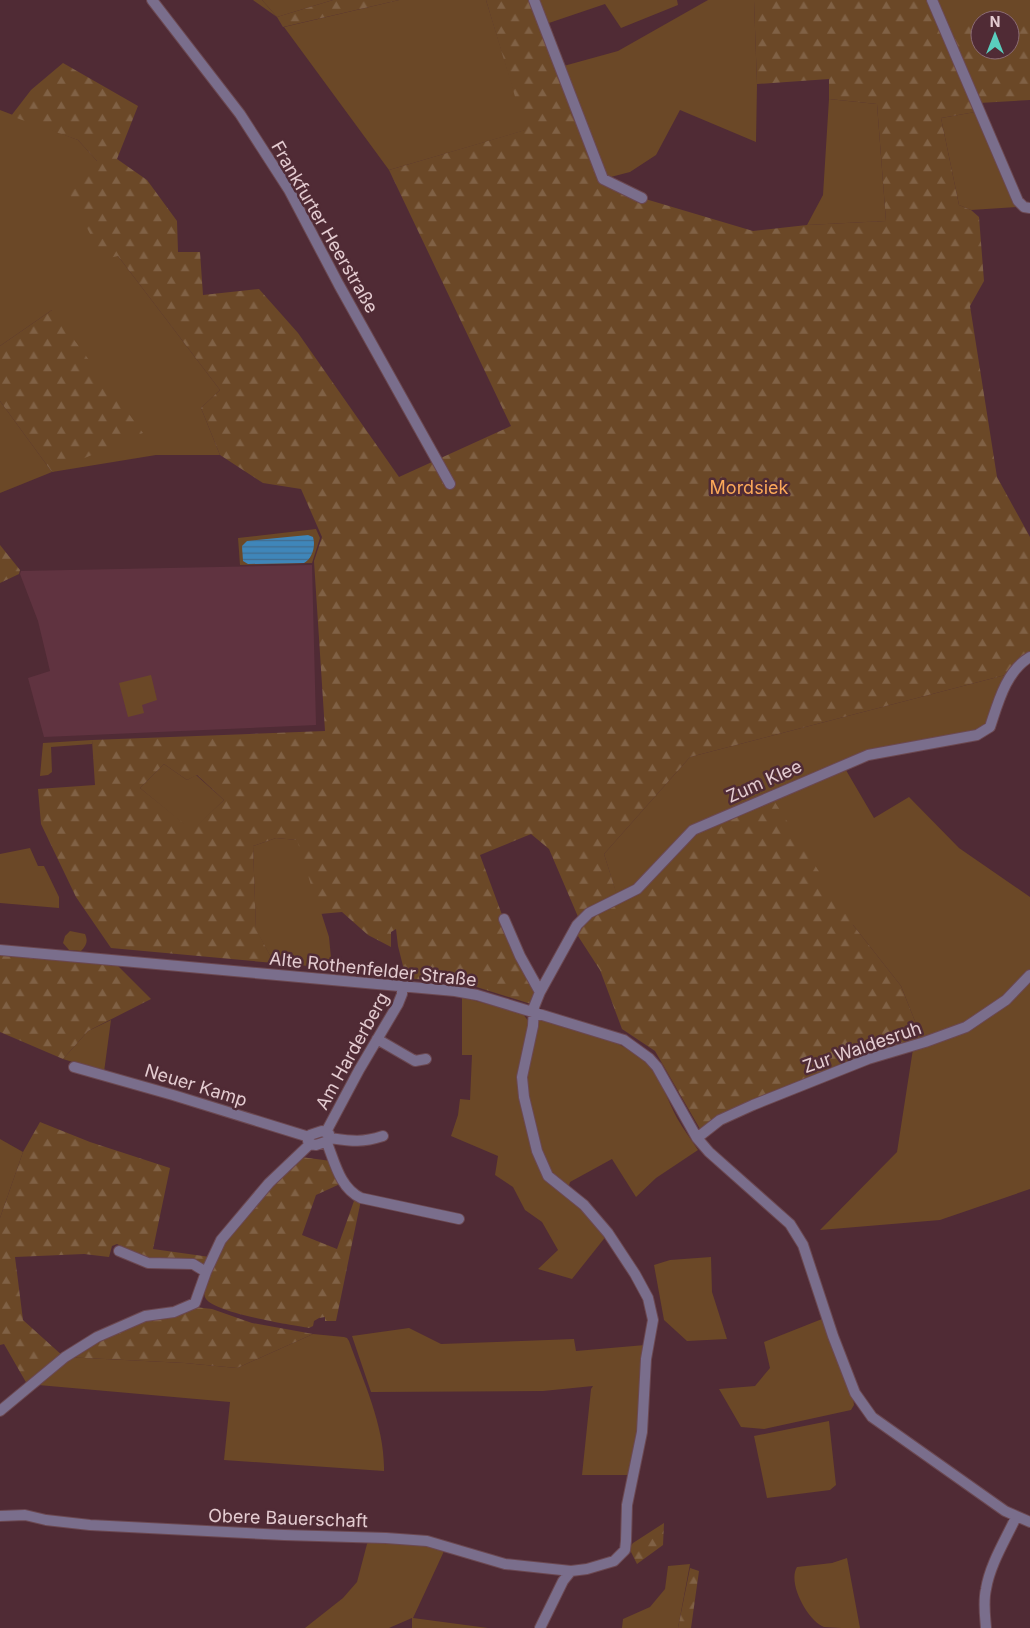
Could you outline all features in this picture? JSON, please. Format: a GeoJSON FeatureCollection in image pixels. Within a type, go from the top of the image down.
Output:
{"type":"FeatureCollection","features":[{"type":"Feature","properties":{"kind":"street","name":"Frankfurter Heerstraße"},"geometry":{"type":"LineString","coordinates":[[152,0],[240,114],[289,190],[339,285],[450,484]]}},
{"type":"Feature","properties":{"kind":"street"},"geometry":{"type":"LineString","coordinates":[[534,0],[603,179],[642,198]]}},
{"type":"Feature","properties":{"kind":"street"},"geometry":{"type":"LineString","coordinates":[[932,0],[1018,201],[1024,207],[1030,208]]}},
{"type":"Feature","properties":{"kind":"street","name":"Zum Klee"},"geometry":{"type":"LineString","coordinates":[[534,1012],[540,992],[577,925],[589,913],[637,890],[693,830],[868,755],[978,735],[990,728],[1004,687],[1014,673],[1030,657]]}},
{"type":"Feature","properties":{"kind":"street"},"geometry":{"type":"LineString","coordinates":[[504,919],[520,956],[540,992]]}},
{"type":"Feature","properties":{"kind":"street","name":"Alte Rothenfelder Straße"},"geometry":{"type":"LineString","coordinates":[[0,950],[462,992],[624,1040],[638,1049],[657,1067],[697,1138],[790,1224],[803,1245],[833,1336],[855,1393],[872,1417],[1005,1511],[1030,1522]]}},
{"type":"Feature","properties":{"kind":"street","name":"Zur Waldesruh"},"geometry":{"type":"LineString","coordinates":[[697,1138],[720,1120],[753,1105],[868,1059],[925,1042],[966,1027],[1006,1000],[1030,975]]}},
{"type":"Feature","properties":{"kind":"street","name":"Am Harderberg"},"geometry":{"type":"LineString","coordinates":[[327,1137],[377,1039],[398,1004],[402,994],[402,986]]}},
{"type":"Feature","properties":{"kind":"street","name":"Obere Bauerschaft"},"geometry":{"type":"LineString","coordinates":[[0,1516],[24,1515],[46,1520],[90,1525],[427,1541],[505,1564],[571,1571],[587,1569],[614,1560],[625,1550],[626,1505],[640,1447],[646,1359],[653,1320],[648,1298],[613,1241],[584,1205],[548,1176],[537,1152],[524,1097],[522,1077],[533,1026],[534,1012]]}},
{"type":"Feature","properties":{"kind":"street"},"geometry":{"type":"LineString","coordinates":[[377,1039],[415,1061],[426,1059]]}},
{"type":"Feature","properties":{"kind":"street","name":"Neuer Kamp"},"geometry":{"type":"LineString","coordinates":[[74,1067],[173,1094],[310,1140]]}},
{"type":"Feature","properties":{"kind":"street"},"geometry":{"type":"LineString","coordinates":[[0,1411],[65,1357],[97,1337],[145,1316],[174,1312],[195,1303],[206,1272],[221,1240],[269,1183],[310,1140],[316,1145],[327,1137],[367,1141],[383,1136]]}},
{"type":"Feature","properties":{"kind":"street"},"geometry":{"type":"LineString","coordinates":[[327,1137],[344,1184],[355,1195],[460,1219]]}},
{"type":"Feature","properties":{"kind":"street"},"geometry":{"type":"LineString","coordinates":[[119,1251],[148,1263],[193,1264],[206,1272]]}},
{"type":"Feature","properties":{"kind":"street"},"geometry":{"type":"LineString","coordinates":[[986,1628],[986,1588],[991,1571],[1016,1517]]}},
{"type":"Feature","properties":{"kind":"street"},"geometry":{"type":"LineString","coordinates":[[540,1628],[563,1581],[571,1571]]}},
{"type":"Feature","properties":{"kind":"shaded area"},"geometry":{"type":"Polygon","coordinates":[[[312,565],[316,725],[44,737],[28,678],[50,671],[38,621],[20,574],[21,571],[312,565]]]}},
{"type":"Feature","properties":{"kind":"green space"},"geometry":{"type":"Polygon","coordinates":[[[253,0],[262,0],[277,17],[253,0]]]}},
{"type":"Feature","properties":{"kind":"green space"},"geometry":{"type":"Polygon","coordinates":[[[262,0],[333,0],[277,17],[262,0]]]}},
{"type":"Feature","properties":{"kind":"green space"},"geometry":{"type":"Polygon","coordinates":[[[333,0],[399,0],[283,27],[277,17],[333,0]]]}},
{"type":"Feature","properties":{"kind":"green space"},"geometry":{"type":"Polygon","coordinates":[[[399,0],[486,0],[526,130],[389,170],[284,27],[399,0]]]}},
{"type":"Feature","properties":{"kind":"green space","name":"Mordsiek"},"geometry":{"type":"Polygon","coordinates":[[[486,0],[534,0],[603,179],[642,198],[753,231],[807,225],[886,221],[877,104],[829,99],[829,79],[757,84],[754,0],[927,0],[975,112],[941,118],[959,205],[971,210],[979,217],[984,281],[970,306],[997,477],[1030,537],[1030,657],[1013,673],[690,757],[604,854],[618,898],[637,889],[693,830],[771,796],[853,925],[901,986],[922,1039],[717,1119],[700,1129],[655,1051],[622,1029],[600,970],[576,933],[579,919],[549,849],[531,834],[480,855],[519,961],[536,993],[531,1004],[467,984],[406,978],[396,929],[391,932],[391,947],[368,935],[342,912],[320,914],[297,840],[276,838],[253,846],[256,929],[274,963],[111,948],[76,897],[41,824],[38,789],[95,785],[92,740],[325,731],[314,561],[322,537],[301,489],[263,483],[220,455],[201,408],[220,390],[118,256],[103,259],[68,191],[90,163],[97,161],[78,140],[11,116],[31,90],[63,63],[138,106],[117,159],[147,180],[177,221],[178,252],[200,252],[203,295],[259,289],[298,333],[399,477],[511,426],[389,170],[525,130],[486,0]],[[164,764],[140,788],[192,830],[224,800],[197,775],[187,780],[164,764]]]}},
{"type":"Feature","properties":{"kind":"green space"},"geometry":{"type":"Polygon","coordinates":[[[534,0],[677,0],[678,5],[621,28],[605,4],[543,25],[534,0]]]}},
{"type":"Feature","properties":{"kind":"green space"},"geometry":{"type":"Polygon","coordinates":[[[708,0],[754,0],[757,84],[756,142],[680,110],[656,155],[630,172],[603,179],[560,67],[618,51],[708,0]]]}},
{"type":"Feature","properties":{"kind":"green space"},"geometry":{"type":"Polygon","coordinates":[[[936,0],[1030,0],[1030,24],[1020,24],[1020,10],[970,10],[970,23],[945,23],[936,0]]]}},
{"type":"Feature","properties":{"kind":"green space"},"geometry":{"type":"Polygon","coordinates":[[[945,23],[970,23],[970,60],[1020,60],[1020,24],[1030,24],[1030,100],[979,103],[945,23]]]}},
{"type":"Feature","properties":{"kind":"green space"},"geometry":{"type":"Polygon","coordinates":[[[829,99],[877,104],[886,221],[807,225],[823,195],[829,99]]]}},
{"type":"Feature","properties":{"kind":"green space"},"geometry":{"type":"Polygon","coordinates":[[[0,110],[78,140],[97,161],[118,256],[220,390],[201,408],[220,455],[156,455],[52,472],[52,310],[0,346],[0,110]]]}},
{"type":"Feature","properties":{"kind":"green space"},"geometry":{"type":"Polygon","coordinates":[[[975,112],[1017,207],[971,210],[959,205],[941,118],[975,112]]]}},
{"type":"Feature","properties":{"kind":"green space"},"geometry":{"type":"Polygon","coordinates":[[[52,310],[143,433],[52,472],[0,401],[0,346],[52,310]]]}},
{"type":"Feature","properties":{"kind":"green space"},"geometry":{"type":"Polygon","coordinates":[[[0,401],[52,472],[0,493],[0,401]]]}},
{"type":"Feature","properties":{"kind":"green space"},"geometry":{"type":"Polygon","coordinates":[[[316,529],[320,538],[312,563],[240,565],[238,538],[316,529]]]}},
{"type":"Feature","properties":{"kind":"green space"},"geometry":{"type":"Polygon","coordinates":[[[0,545],[20,570],[19,574],[0,583],[0,545]]]}},
{"type":"Feature","properties":{"kind":"green space"},"geometry":{"type":"Polygon","coordinates":[[[1013,673],[990,727],[843,765],[874,818],[909,797],[959,848],[1030,897],[1030,969],[1003,996],[964,1023],[922,1039],[901,986],[853,925],[637,889],[618,899],[604,854],[690,757],[1013,673]]]}},
{"type":"Feature","properties":{"kind":"green space"},"geometry":{"type":"Polygon","coordinates":[[[151,675],[157,700],[142,705],[144,713],[128,717],[119,683],[151,675]]]}},
{"type":"Feature","properties":{"kind":"green space"},"geometry":{"type":"Polygon","coordinates":[[[92,740],[92,744],[51,747],[52,772],[48,775],[40,776],[43,743],[92,740]]]}},
{"type":"Feature","properties":{"kind":"green space"},"geometry":{"type":"Polygon","coordinates":[[[164,764],[187,780],[196,775],[224,800],[192,831],[140,788],[164,764]]]}},
{"type":"Feature","properties":{"kind":"green space"},"geometry":{"type":"Polygon","coordinates":[[[276,838],[298,840],[329,937],[332,968],[274,963],[256,930],[253,846],[276,838]]]}},
{"type":"Feature","properties":{"kind":"green space"},"geometry":{"type":"Polygon","coordinates":[[[30,848],[38,866],[44,866],[59,897],[59,908],[0,903],[0,854],[30,848]]]}},
{"type":"Feature","properties":{"kind":"green space"},"geometry":{"type":"Polygon","coordinates":[[[70,931],[85,934],[86,943],[81,951],[69,950],[63,943],[65,936],[70,931]]]}},
{"type":"Feature","properties":{"kind":"green space"},"geometry":{"type":"Polygon","coordinates":[[[0,955],[118,966],[151,999],[88,1031],[63,1059],[0,1032],[0,955]]]}},
{"type":"Feature","properties":{"kind":"green space"},"geometry":{"type":"Polygon","coordinates":[[[1030,982],[1030,1189],[940,1220],[820,1230],[897,1152],[913,1049],[987,1018],[1030,982]]]}},
{"type":"Feature","properties":{"kind":"green space"},"geometry":{"type":"Polygon","coordinates":[[[462,997],[523,1014],[529,1022],[517,1074],[521,1106],[535,1145],[522,1077],[539,1019],[599,1036],[640,1057],[654,1073],[677,1118],[698,1150],[656,1178],[636,1197],[612,1159],[570,1182],[567,1192],[607,1235],[572,1279],[538,1269],[558,1250],[542,1222],[525,1210],[513,1187],[495,1175],[498,1156],[451,1136],[458,1115],[460,1099],[470,1100],[472,1055],[462,1055],[462,997]]]}},
{"type":"Feature","properties":{"kind":"green space"},"geometry":{"type":"Polygon","coordinates":[[[111,1020],[104,1072],[63,1059],[88,1031],[111,1020]]]}},
{"type":"Feature","properties":{"kind":"green space"},"geometry":{"type":"Polygon","coordinates":[[[40,1122],[90,1142],[170,1168],[153,1249],[210,1257],[207,1264],[203,1265],[146,1259],[117,1244],[112,1246],[109,1257],[84,1254],[15,1257],[23,1320],[64,1357],[145,1316],[195,1307],[212,1309],[252,1323],[313,1334],[237,1368],[185,1363],[65,1357],[27,1384],[4,1344],[0,1345],[0,1218],[23,1152],[40,1122]]]}},
{"type":"Feature","properties":{"kind":"green space"},"geometry":{"type":"Polygon","coordinates":[[[0,1139],[23,1152],[0,1218],[0,1139]]]}},
{"type":"Feature","properties":{"kind":"green space"},"geometry":{"type":"Polygon","coordinates":[[[301,1157],[331,1161],[340,1184],[316,1195],[302,1235],[337,1249],[355,1198],[361,1200],[336,1321],[325,1321],[325,1317],[319,1318],[309,1328],[238,1314],[213,1304],[205,1298],[205,1287],[223,1241],[272,1184],[301,1157]]]}},
{"type":"Feature","properties":{"kind":"green space"},"geometry":{"type":"Polygon","coordinates":[[[711,1257],[712,1292],[727,1339],[687,1341],[664,1320],[654,1265],[670,1260],[711,1257]]]}},
{"type":"Feature","properties":{"kind":"green space"},"geometry":{"type":"Polygon","coordinates":[[[822,1319],[853,1397],[854,1405],[851,1410],[764,1429],[741,1427],[719,1389],[755,1386],[770,1368],[764,1342],[822,1319]]]}},
{"type":"Feature","properties":{"kind":"green space"},"geometry":{"type":"Polygon","coordinates":[[[409,1328],[441,1344],[574,1339],[576,1351],[645,1345],[640,1435],[629,1475],[582,1475],[591,1389],[593,1386],[543,1391],[371,1392],[352,1336],[409,1328]]]}},
{"type":"Feature","properties":{"kind":"green space"},"geometry":{"type":"Polygon","coordinates":[[[313,1334],[344,1337],[349,1341],[377,1422],[381,1438],[384,1471],[224,1460],[230,1402],[27,1384],[65,1357],[185,1363],[237,1368],[313,1334]]]}},
{"type":"Feature","properties":{"kind":"green space"},"geometry":{"type":"Polygon","coordinates":[[[829,1421],[836,1485],[830,1490],[767,1498],[754,1436],[829,1421]]]}},
{"type":"Feature","properties":{"kind":"green space"},"geometry":{"type":"Polygon","coordinates":[[[664,1523],[663,1545],[637,1564],[629,1548],[633,1543],[664,1523]]]}},
{"type":"Feature","properties":{"kind":"green space"},"geometry":{"type":"Polygon","coordinates":[[[369,1541],[418,1543],[445,1549],[413,1618],[488,1628],[412,1628],[412,1618],[389,1628],[305,1628],[343,1598],[357,1582],[369,1541]]]}},
{"type":"Feature","properties":{"kind":"green space"},"geometry":{"type":"Polygon","coordinates":[[[847,1558],[860,1628],[824,1627],[812,1617],[801,1601],[795,1582],[797,1567],[832,1563],[847,1558]]]}},
{"type":"Feature","properties":{"kind":"green space"},"geometry":{"type":"Polygon","coordinates":[[[690,1564],[678,1628],[622,1628],[623,1619],[650,1607],[665,1589],[668,1566],[690,1564]]]}},
{"type":"Feature","properties":{"kind":"green space"},"geometry":{"type":"Polygon","coordinates":[[[690,1568],[699,1571],[691,1628],[678,1628],[690,1568]]]}},
{"type":"Feature","properties":{"kind":"water"},"geometry":{"type":"Polygon","coordinates":[[[308,535],[313,537],[314,548],[309,559],[304,563],[248,564],[243,561],[242,546],[247,541],[308,535]]]}}]}
